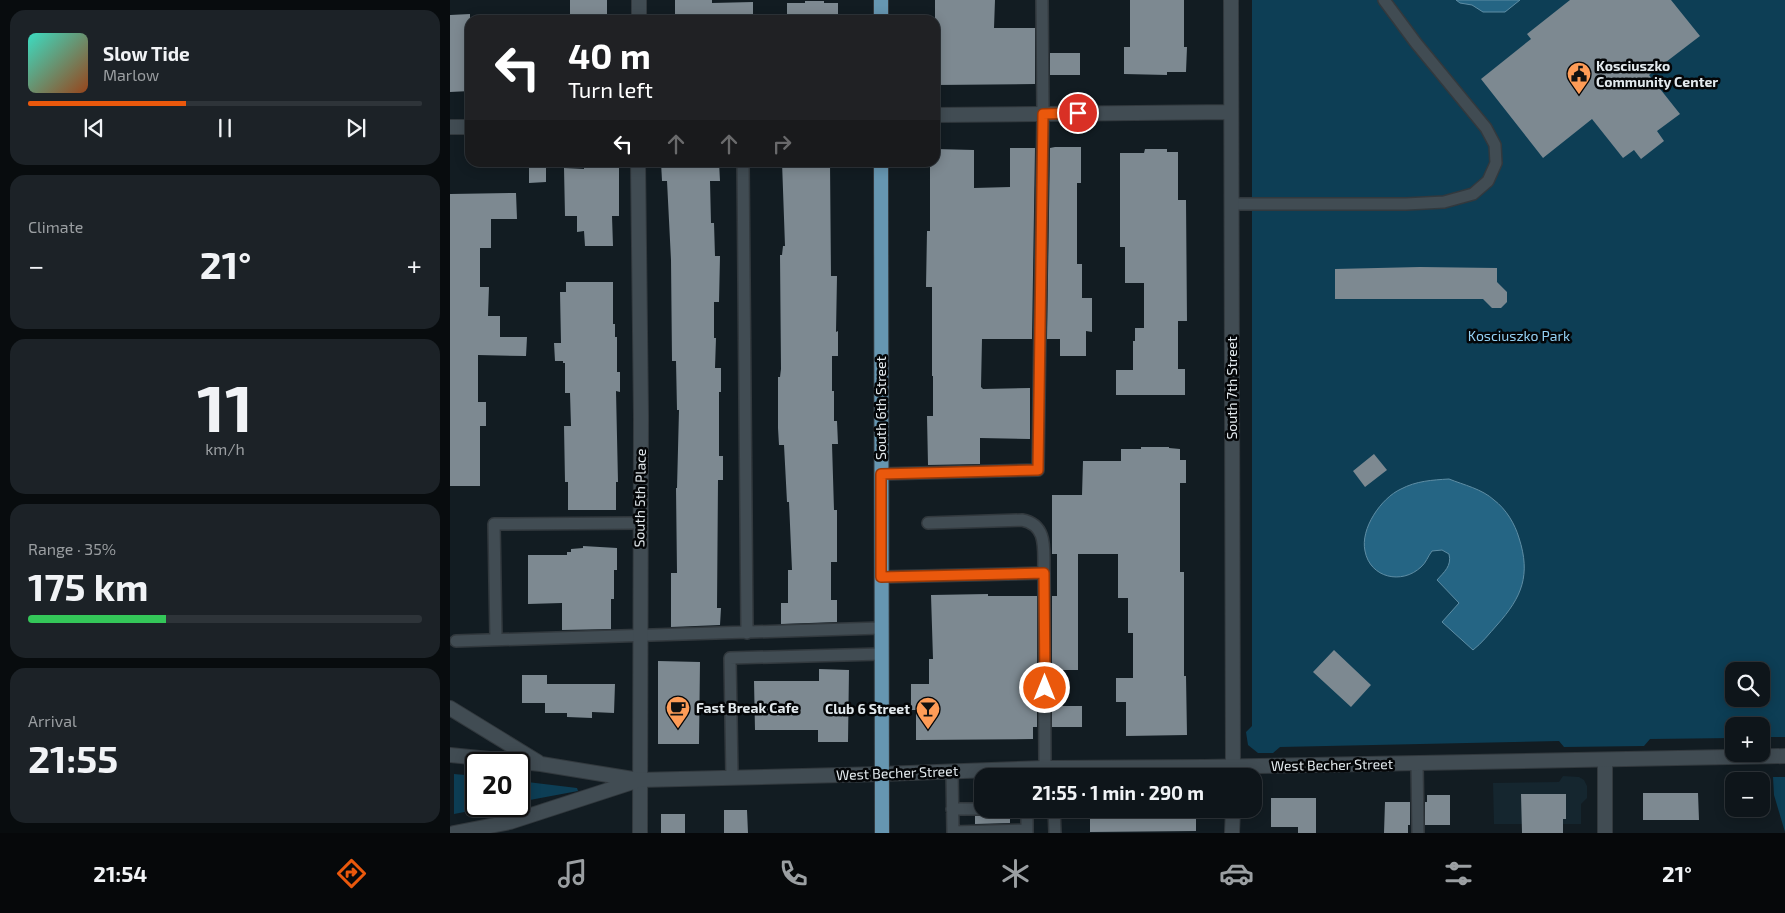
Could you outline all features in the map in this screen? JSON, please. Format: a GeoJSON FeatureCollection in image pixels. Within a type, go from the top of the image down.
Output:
{"type":"FeatureCollection","features":[{"type":"Feature","properties":{"kind":"main road"},"geometry":{"type":"LineString","coordinates":[[881,0],[881,15]]}},
{"type":"Feature","properties":{"kind":"main road","name":"South 6th Street"},"geometry":{"type":"LineString","coordinates":[[881,167],[882,833]]}},
{"type":"Feature","properties":{"kind":"street"},"geometry":{"type":"LineString","coordinates":[[639,0],[639,15]]}},
{"type":"Feature","properties":{"kind":"street","name":"South 7th Street"},"geometry":{"type":"LineString","coordinates":[[1231,0],[1233,768]]}},
{"type":"Feature","properties":{"kind":"street"},"geometry":{"type":"LineString","coordinates":[[940,115],[1231,112]]}},
{"type":"Feature","properties":{"kind":"street"},"geometry":{"type":"LineString","coordinates":[[450,127],[465,126]]}},
{"type":"Feature","properties":{"kind":"street","name":"South 5th Place"},"geometry":{"type":"LineString","coordinates":[[638,167],[641,416],[640,833]]}},
{"type":"Feature","properties":{"kind":"street"},"geometry":{"type":"LineString","coordinates":[[450,708],[541,764]]}},
{"type":"Feature","properties":{"kind":"street","name":"West Becher Street"},"geometry":{"type":"LineString","coordinates":[[450,754],[541,764],[639,780],[974,772]]}},
{"type":"Feature","properties":{"kind":"street","name":"West Becher Street"},"geometry":{"type":"LineString","coordinates":[[1262,771],[1417,763],[1785,756]]}},
{"type":"Feature","properties":{"kind":"street"},"geometry":{"type":"LineString","coordinates":[[1605,760],[1605,833]]}},
{"type":"Feature","properties":{"kind":"street","name":"West Becher Street"},"geometry":{"type":"LineString","coordinates":[[454,833],[507,828],[639,780]]}},
{"type":"Feature","properties":{"kind":"street"},"geometry":{"type":"LineString","coordinates":[[1232,833],[1233,818]]}},
{"type":"Feature","properties":{"kind":"lane"},"geometry":{"type":"LineString","coordinates":[[881,474],[1038,470],[1043,114],[1042,0]]}},
{"type":"Feature","properties":{"kind":"lane"},"geometry":{"type":"LineString","coordinates":[[1232,204],[1406,204],[1444,202],[1472,194],[1488,181],[1496,163],[1495,144],[1486,128],[1384,0]]}},
{"type":"Feature","properties":{"kind":"lane"},"geometry":{"type":"LineString","coordinates":[[743,167],[747,634]]}},
{"type":"Feature","properties":{"kind":"lane"},"geometry":{"type":"LineString","coordinates":[[928,523],[1022,520],[1037,525],[1043,539],[1051,768]]}},
{"type":"Feature","properties":{"kind":"lane"},"geometry":{"type":"LineString","coordinates":[[496,639],[494,524],[640,523]]}},
{"type":"Feature","properties":{"kind":"lane"},"geometry":{"type":"LineString","coordinates":[[881,577],[1044,573]]}},
{"type":"Feature","properties":{"kind":"lane"},"geometry":{"type":"LineString","coordinates":[[456,641],[747,634],[881,628]]}},
{"type":"Feature","properties":{"kind":"lane"},"geometry":{"type":"LineString","coordinates":[[732,777],[730,658],[881,654]]}},
{"type":"Feature","properties":{"kind":"lane"},"geometry":{"type":"LineString","coordinates":[[1417,763],[1418,833]]}},
{"type":"Feature","properties":{"kind":"lane"},"geometry":{"type":"LineString","coordinates":[[952,772],[953,832],[1027,832],[1026,818]]}},
{"type":"Feature","properties":{"kind":"lane"},"geometry":{"type":"LineString","coordinates":[[952,809],[974,808]]}},
{"type":"Feature","properties":{"kind":"lane"},"geometry":{"type":"LineString","coordinates":[[1054,818],[1055,833]]}},
{"type":"Feature","properties":{"kind":"shaded area"},"geometry":{"type":"Polygon","coordinates":[[[1456,0],[1520,0],[1505,12],[1483,12],[1472,5],[1460,3],[1456,0]]]}},
{"type":"Feature","properties":{"kind":"shaded area"},"geometry":{"type":"Polygon","coordinates":[[[1449,479],[1478,490],[1498,504],[1512,522],[1523,551],[1524,574],[1522,585],[1513,605],[1473,650],[1442,622],[1459,603],[1437,580],[1448,565],[1449,554],[1442,550],[1432,551],[1423,565],[1413,573],[1396,577],[1380,573],[1368,560],[1365,551],[1364,542],[1369,524],[1386,499],[1412,484],[1430,480],[1449,479]]]}},
{"type":"Feature","properties":{"kind":"shaded area"},"geometry":{"type":"Polygon","coordinates":[[[1563,776],[1579,777],[1584,780],[1587,786],[1587,798],[1581,804],[1581,824],[1494,824],[1493,783],[1559,782],[1563,776]]]}},
{"type":"Feature","properties":{"kind":"green space","name":"Kosciuszko Park"},"geometry":{"type":"Polygon","coordinates":[[[1252,0],[1785,0],[1785,737],[1770,737],[1770,717],[1725,717],[1725,738],[1650,739],[1644,746],[1564,747],[1559,741],[1280,747],[1273,753],[1258,753],[1248,745],[1246,732],[1252,726],[1252,0]]]}},
{"type":"Feature","properties":{"kind":"green space"},"geometry":{"type":"Polygon","coordinates":[[[454,774],[465,775],[465,812],[454,814],[454,774]]]}},
{"type":"Feature","properties":{"kind":"green space"},"geometry":{"type":"Polygon","coordinates":[[[1773,777],[1785,777],[1785,832],[1774,795],[1773,777]]]}},
{"type":"Feature","properties":{"kind":"green space"},"geometry":{"type":"Polygon","coordinates":[[[530,782],[577,788],[578,791],[530,800],[530,782]]]}},
{"type":"Feature","properties":{"kind":"building"},"geometry":{"type":"Polygon","coordinates":[[[570,0],[607,0],[607,15],[570,15],[570,0]]]}},
{"type":"Feature","properties":{"kind":"building"},"geometry":{"type":"Polygon","coordinates":[[[675,0],[712,0],[712,3],[753,2],[753,15],[675,15],[675,0]]]}},
{"type":"Feature","properties":{"kind":"building"},"geometry":{"type":"Polygon","coordinates":[[[935,0],[995,0],[994,28],[1035,28],[1035,84],[940,85],[940,15],[935,15],[935,0]]]}},
{"type":"Feature","properties":{"kind":"building"},"geometry":{"type":"Polygon","coordinates":[[[1130,0],[1184,0],[1184,47],[1187,47],[1186,72],[1167,72],[1167,75],[1124,74],[1124,47],[1130,47],[1130,0]]]}},
{"type":"Feature","properties":{"kind":"building","name":"Kosciuszko Community Center"},"geometry":{"type":"Polygon","coordinates":[[[1570,0],[1671,0],[1700,36],[1649,75],[1680,114],[1657,131],[1664,141],[1641,159],[1634,150],[1623,158],[1592,119],[1543,158],[1481,79],[1531,39],[1527,34],[1570,0]]]}},
{"type":"Feature","properties":{"kind":"building"},"geometry":{"type":"Polygon","coordinates":[[[805,1],[824,1],[824,3],[838,3],[838,15],[787,15],[787,3],[805,3],[805,1]]]}},
{"type":"Feature","properties":{"kind":"building"},"geometry":{"type":"Polygon","coordinates":[[[470,14],[465,15],[465,91],[450,92],[450,15],[470,14]]]}},
{"type":"Feature","properties":{"kind":"building"},"geometry":{"type":"Polygon","coordinates":[[[1050,53],[1080,53],[1080,75],[1050,75],[1050,53]]]}},
{"type":"Feature","properties":{"kind":"building"},"geometry":{"type":"Polygon","coordinates":[[[1081,147],[1081,183],[1077,183],[1077,264],[1082,264],[1082,298],[1092,298],[1092,332],[1086,331],[1086,356],[1060,356],[1060,339],[1047,339],[1050,148],[1081,147]]]}},
{"type":"Feature","properties":{"kind":"building"},"geometry":{"type":"Polygon","coordinates":[[[1010,148],[1035,148],[1032,339],[982,339],[981,387],[983,389],[1030,388],[1030,439],[980,438],[980,464],[928,465],[927,416],[933,416],[932,287],[926,287],[927,231],[930,231],[930,167],[940,167],[940,149],[974,150],[974,188],[1010,187],[1010,148]]]}},
{"type":"Feature","properties":{"kind":"building"},"geometry":{"type":"Polygon","coordinates":[[[1145,149],[1167,149],[1167,152],[1178,152],[1178,200],[1186,200],[1187,321],[1178,321],[1178,369],[1185,369],[1185,395],[1116,395],[1116,370],[1133,370],[1135,328],[1144,328],[1144,283],[1125,283],[1125,247],[1120,247],[1120,153],[1144,153],[1145,149]]]}},
{"type":"Feature","properties":{"kind":"building"},"geometry":{"type":"Polygon","coordinates":[[[529,167],[546,167],[546,182],[529,183],[529,167]]]}},
{"type":"Feature","properties":{"kind":"building"},"geometry":{"type":"Polygon","coordinates":[[[584,167],[619,167],[619,216],[612,216],[613,246],[585,246],[584,231],[577,232],[577,216],[565,216],[564,168],[584,169],[584,167]]]}},
{"type":"Feature","properties":{"kind":"building"},"geometry":{"type":"Polygon","coordinates":[[[661,167],[719,167],[720,181],[710,181],[711,223],[714,223],[715,256],[720,256],[719,302],[714,302],[714,338],[716,338],[715,368],[721,368],[719,456],[723,456],[723,480],[718,480],[717,608],[721,608],[720,625],[671,627],[671,573],[677,573],[676,488],[679,410],[677,410],[676,361],[672,361],[671,260],[667,181],[662,181],[661,167]]]}},
{"type":"Feature","properties":{"kind":"building"},"geometry":{"type":"Polygon","coordinates":[[[782,167],[830,167],[831,276],[837,276],[836,332],[838,331],[838,356],[832,356],[834,421],[837,421],[838,444],[832,444],[834,510],[837,510],[837,562],[831,562],[831,600],[837,600],[837,622],[781,624],[781,603],[788,603],[788,570],[792,570],[784,445],[779,445],[778,428],[778,377],[780,377],[781,369],[780,255],[782,255],[783,246],[785,246],[782,167]]]}},
{"type":"Feature","properties":{"kind":"building"},"geometry":{"type":"Polygon","coordinates":[[[516,193],[517,219],[491,219],[491,248],[480,248],[480,287],[489,287],[488,316],[500,316],[500,337],[527,337],[526,356],[478,355],[478,402],[486,402],[486,426],[480,426],[480,486],[450,486],[450,194],[516,193]]]}},
{"type":"Feature","properties":{"kind":"building"},"geometry":{"type":"Polygon","coordinates":[[[1497,268],[1497,282],[1507,292],[1507,302],[1501,308],[1492,308],[1483,299],[1335,299],[1335,269],[1497,268]]]}},
{"type":"Feature","properties":{"kind":"building"},"geometry":{"type":"Polygon","coordinates":[[[566,282],[613,282],[613,324],[615,324],[615,337],[617,337],[617,372],[620,372],[620,392],[616,391],[618,482],[616,482],[616,510],[568,510],[568,482],[565,482],[564,426],[571,426],[570,393],[565,393],[565,363],[563,361],[555,361],[554,343],[561,343],[560,292],[566,292],[566,282]]]}},
{"type":"Feature","properties":{"kind":"building"},"geometry":{"type":"Polygon","coordinates":[[[1141,447],[1180,449],[1180,460],[1186,460],[1186,483],[1180,483],[1180,572],[1184,572],[1184,676],[1186,676],[1187,735],[1126,736],[1126,702],[1116,702],[1116,678],[1133,678],[1133,633],[1128,633],[1128,598],[1118,598],[1118,554],[1078,554],[1078,670],[1052,670],[1052,596],[1057,596],[1057,554],[1052,554],[1052,495],[1082,495],[1083,461],[1121,461],[1121,449],[1141,449],[1141,447]]]}},
{"type":"Feature","properties":{"kind":"building"},"geometry":{"type":"Polygon","coordinates":[[[1374,454],[1387,470],[1365,487],[1353,471],[1374,454]]]}},
{"type":"Feature","properties":{"kind":"building"},"geometry":{"type":"Polygon","coordinates":[[[583,546],[617,548],[617,570],[614,570],[614,599],[611,599],[611,629],[562,630],[562,603],[528,604],[528,555],[567,555],[567,552],[571,552],[571,549],[583,548],[583,546]]]}},
{"type":"Feature","properties":{"kind":"building"},"geometry":{"type":"Polygon","coordinates":[[[988,594],[988,596],[1037,596],[1037,670],[1032,670],[1032,673],[1029,673],[1030,705],[1037,705],[1037,727],[1033,727],[1033,739],[916,740],[916,710],[911,710],[911,684],[929,684],[929,659],[933,659],[931,595],[988,594]]]}},
{"type":"Feature","properties":{"kind":"building"},"geometry":{"type":"Polygon","coordinates":[[[1334,650],[1371,685],[1351,707],[1313,672],[1334,650]]]}},
{"type":"Feature","properties":{"kind":"building"},"geometry":{"type":"Polygon","coordinates":[[[658,661],[700,662],[699,744],[658,744],[658,661]]]}},
{"type":"Feature","properties":{"kind":"building"},"geometry":{"type":"Polygon","coordinates":[[[819,669],[849,670],[848,742],[818,742],[818,730],[755,730],[754,681],[819,681],[819,669]]]}},
{"type":"Feature","properties":{"kind":"building"},"geometry":{"type":"Polygon","coordinates":[[[522,675],[547,675],[547,684],[615,684],[614,713],[592,712],[592,718],[567,717],[567,713],[545,713],[545,703],[522,703],[522,675]]]}},
{"type":"Feature","properties":{"kind":"building"},"geometry":{"type":"Polygon","coordinates":[[[1052,706],[1082,706],[1082,727],[1052,727],[1052,706]]]}},
{"type":"Feature","properties":{"kind":"building"},"geometry":{"type":"Polygon","coordinates":[[[1643,793],[1698,793],[1699,820],[1643,820],[1643,793]]]}},
{"type":"Feature","properties":{"kind":"building"},"geometry":{"type":"Polygon","coordinates":[[[1521,794],[1566,794],[1566,819],[1563,819],[1563,833],[1522,833],[1521,794]]]}},
{"type":"Feature","properties":{"kind":"building"},"geometry":{"type":"Polygon","coordinates":[[[1427,795],[1450,795],[1450,825],[1425,825],[1425,802],[1427,802],[1427,795]]]}},
{"type":"Feature","properties":{"kind":"building"},"geometry":{"type":"Polygon","coordinates":[[[1271,798],[1316,798],[1316,833],[1298,833],[1298,827],[1271,827],[1271,798]]]}},
{"type":"Feature","properties":{"kind":"building"},"geometry":{"type":"Polygon","coordinates":[[[1385,802],[1410,802],[1408,833],[1384,833],[1385,802]]]}},
{"type":"Feature","properties":{"kind":"building"},"geometry":{"type":"Polygon","coordinates":[[[724,810],[747,810],[748,833],[724,833],[724,810]]]}},
{"type":"Feature","properties":{"kind":"building"},"geometry":{"type":"Polygon","coordinates":[[[661,814],[685,814],[685,833],[661,833],[661,814]]]}},
{"type":"Feature","properties":{"kind":"building"},"geometry":{"type":"Polygon","coordinates":[[[975,818],[1010,818],[1010,823],[975,824],[975,818]]]}},
{"type":"Feature","properties":{"kind":"building"},"geometry":{"type":"Polygon","coordinates":[[[1090,818],[1196,818],[1196,831],[1090,832],[1090,818]]]}},
{"type":"Feature","properties":{"kind":"place","name":"Kosciuszko Community Center"},"geometry":{"type":"Point","coordinates":[1579,95]}},
{"type":"Feature","properties":{"kind":"place","name":"Fast Break Cafe"},"geometry":{"type":"Point","coordinates":[678,729]}},
{"type":"Feature","properties":{"kind":"place","name":"Club 6 Street"},"geometry":{"type":"Point","coordinates":[928,730]}},
{"type":"Feature","properties":{"kind":"route"},"geometry":{"type":"LineString","coordinates":[[1045,688],[1044,573],[881,577],[881,474],[1038,470],[1043,114],[1078,113]]}}]}
